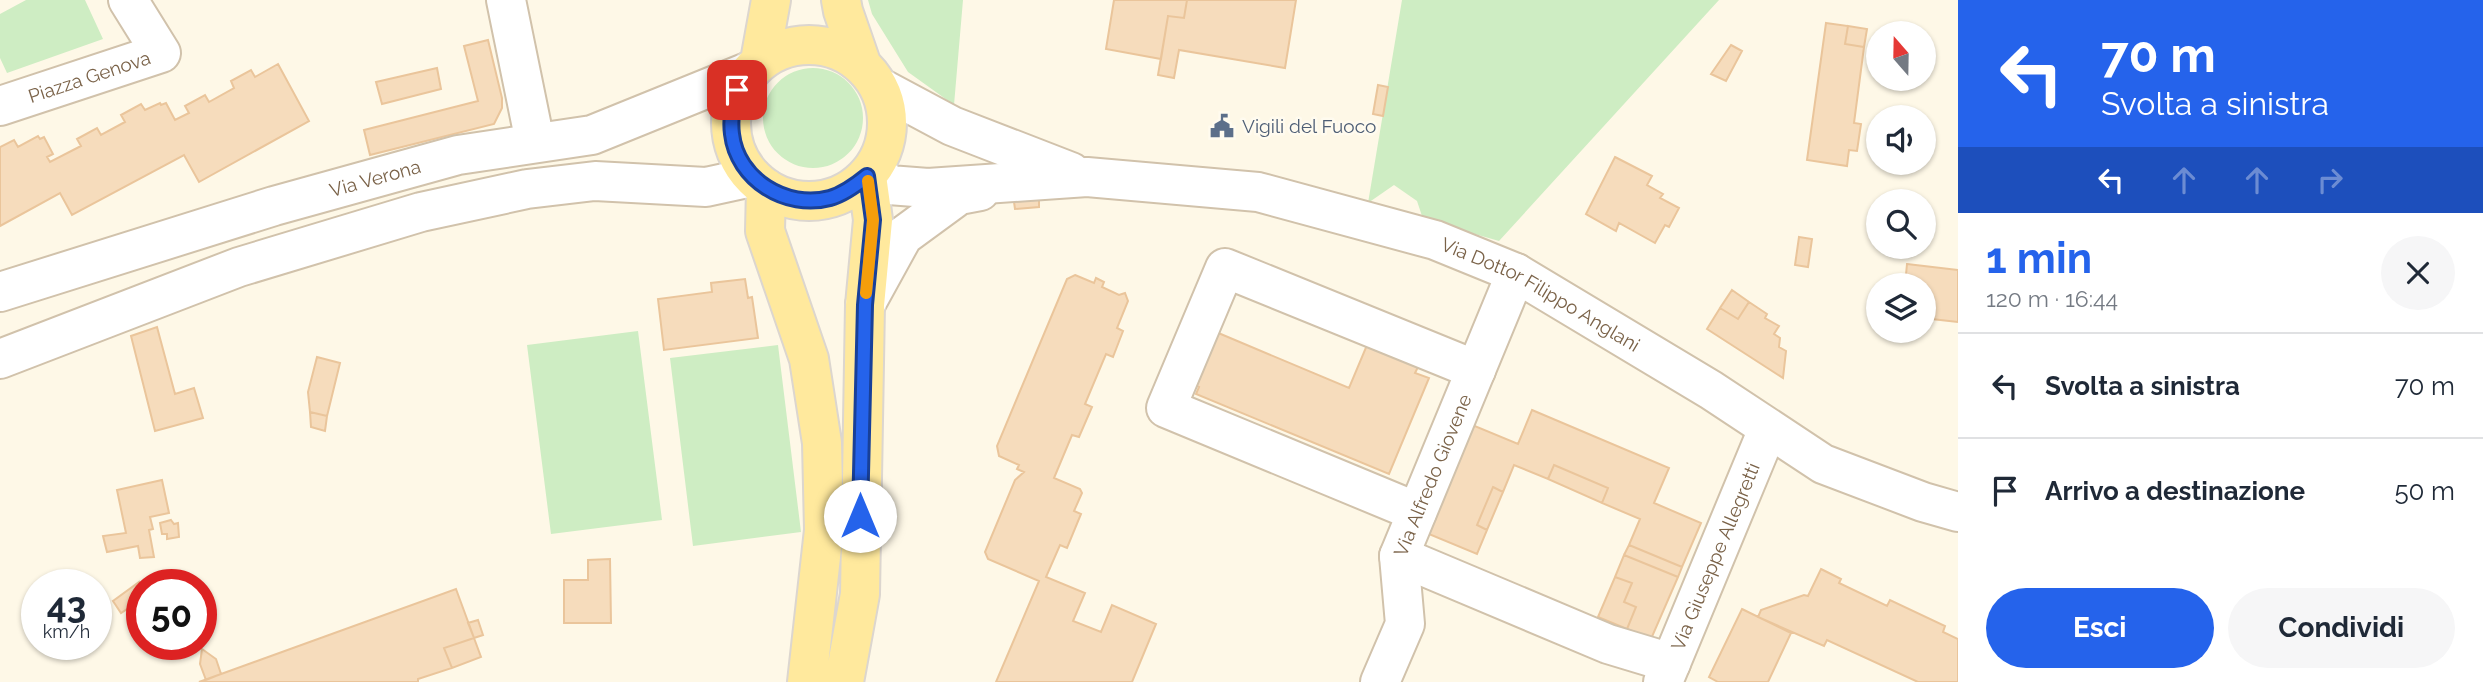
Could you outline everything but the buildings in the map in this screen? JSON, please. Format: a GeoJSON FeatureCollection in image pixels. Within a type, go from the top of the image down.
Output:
{"type":"FeatureCollection","features":[{"type":"Feature","properties":{"kind":"main road"},"geometry":{"type":"LineString","coordinates":[[755,66],[772,0]]}},
{"type":"Feature","properties":{"kind":"main road"},"geometry":{"type":"LineString","coordinates":[[841,0],[843,11],[870,75],[887,107],[888,129],[883,150],[870,173],[850,190],[830,198],[807,201],[786,197],[759,182],[739,158],[732,136],[731,113],[737,90],[755,66],[784,48],[811,44],[838,49],[870,75]]}},
{"type":"Feature","properties":{"kind":"main road"},"geometry":{"type":"LineString","coordinates":[[844,682],[860,594],[865,305],[873,220],[870,173]]}},
{"type":"Feature","properties":{"kind":"main road"},"geometry":{"type":"LineString","coordinates":[[759,182],[765,231],[809,359],[822,443],[824,530],[807,682]]}},
{"type":"Feature","properties":{"kind":"street","name":"Piazza Genova"},"geometry":{"type":"LineString","coordinates":[[0,106],[161,53],[128,0]]}},
{"type":"Feature","properties":{"kind":"street"},"geometry":{"type":"LineString","coordinates":[[506,0],[535,142]]}},
{"type":"Feature","properties":{"kind":"street","name":"Via Verona"},"geometry":{"type":"LineString","coordinates":[[0,292],[274,206],[458,155],[592,135],[755,66]]}},
{"type":"Feature","properties":{"kind":"street"},"geometry":{"type":"LineString","coordinates":[[870,75],[952,126],[1038,161],[1087,177]]}},
{"type":"Feature","properties":{"kind":"street"},"geometry":{"type":"LineString","coordinates":[[870,173],[889,185],[929,188],[1087,177]]}},
{"type":"Feature","properties":{"kind":"street","name":"Via Dottor Filippo Anglani"},"geometry":{"type":"LineString","coordinates":[[1087,177],[1258,192],[1435,240],[1517,273],[1711,390],[1823,464],[1923,502],[1958,512]]}},
{"type":"Feature","properties":{"kind":"street"},"geometry":{"type":"LineString","coordinates":[[0,359],[239,267],[421,212],[527,189],[595,181],[706,187],[759,182]]}},
{"type":"Feature","properties":{"kind":"street"},"geometry":{"type":"LineString","coordinates":[[865,305],[903,236],[959,195],[1033,181]]}},
{"type":"Feature","properties":{"kind":"street"},"geometry":{"type":"LineString","coordinates":[[1417,512],[1166,408],[1225,268],[1476,370]]}},
{"type":"Feature","properties":{"kind":"street","name":"Via Alfredo Giovene"},"geometry":{"type":"LineString","coordinates":[[1380,682],[1405,624],[1399,556],[1517,273]]}},
{"type":"Feature","properties":{"kind":"street","name":"Via Giuseppe Allegretti"},"geometry":{"type":"LineString","coordinates":[[1667,672],[1768,429]]}},
{"type":"Feature","properties":{"kind":"street"},"geometry":{"type":"LineString","coordinates":[[1399,556],[1667,672]]}},
{"type":"Feature","properties":{"kind":"green space"},"geometry":{"type":"Polygon","coordinates":[[[26,0],[85,0],[103,39],[7,73],[0,58],[0,14],[26,0]]]}},
{"type":"Feature","properties":{"kind":"green space"},"geometry":{"type":"Polygon","coordinates":[[[868,0],[963,0],[954,105],[908,72],[872,14],[868,0]]]}},
{"type":"Feature","properties":{"kind":"green space"},"geometry":{"type":"Polygon","coordinates":[[[1402,0],[1719,0],[1499,241],[1423,219],[1417,201],[1394,185],[1368,203],[1402,0]]]}},
{"type":"Feature","properties":{"kind":"green space"},"geometry":{"type":"Polygon","coordinates":[[[813,68],[832,71],[849,82],[860,99],[863,118],[860,137],[849,154],[832,165],[813,168],[794,165],[777,154],[766,137],[763,118],[766,99],[777,82],[794,71],[813,68]]]}},
{"type":"Feature","properties":{"kind":"green space"},"geometry":{"type":"Polygon","coordinates":[[[638,331],[662,520],[551,534],[527,345],[638,331]]]}},
{"type":"Feature","properties":{"kind":"green space"},"geometry":{"type":"Polygon","coordinates":[[[778,345],[801,532],[693,546],[670,358],[778,345]]]}},
{"type":"Feature","properties":{"kind":"slow traffic"},"geometry":{"type":"LineString","coordinates":[[866,293],[873,220],[868,181]]}},
{"type":"Feature","properties":{"kind":"place","name":"Vigili del Fuoco"},"geometry":{"type":"Point","coordinates":[1222,126]}},
{"type":"Feature","properties":{"kind":"route"},"geometry":{"type":"LineString","coordinates":[[737,90],[731,113],[732,136],[739,158],[752,177],[766,188],[786,197],[807,201],[830,198],[850,190],[867,176],[873,220],[865,305],[860,516]]}}]}
